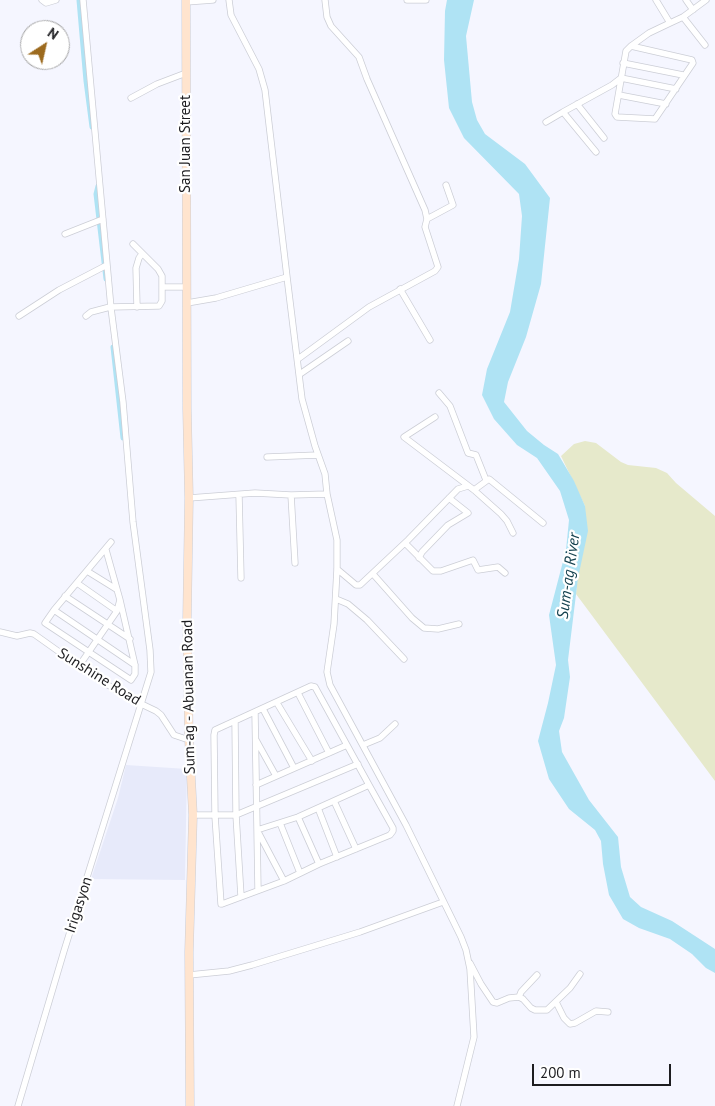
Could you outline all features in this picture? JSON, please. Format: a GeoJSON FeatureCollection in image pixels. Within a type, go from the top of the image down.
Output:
{"type":"FeatureCollection","features":[{"type":"Feature","properties":{"kind":"main road","name":"San Juan Street"},"geometry":{"type":"LineString","coordinates":[[186,1],[187,287]]}},
{"type":"Feature","properties":{"kind":"main road","name":"Sum-ag - Abuanan Road"},"geometry":{"type":"LineString","coordinates":[[187,287],[189,498],[187,620],[189,740],[193,815],[189,976],[190,1106]]}},
{"type":"Feature","properties":{"kind":"street"},"geometry":{"type":"LineString","coordinates":[[42,0],[46,3],[56,0]]}},
{"type":"Feature","properties":{"kind":"street","name":"Irigasyon"},"geometry":{"type":"LineString","coordinates":[[18,1106],[62,957],[151,672],[150,650],[133,522],[123,402],[109,307],[83,0]]}},
{"type":"Feature","properties":{"kind":"street"},"geometry":{"type":"LineString","coordinates":[[186,1],[213,0]]}},
{"type":"Feature","properties":{"kind":"street"},"geometry":{"type":"LineString","coordinates":[[229,0],[231,15],[259,68],[265,90],[302,399],[325,474],[327,494],[337,540],[336,599],[327,672],[330,685],[418,848],[461,937],[468,960],[493,1002],[497,1003],[509,998],[519,997],[534,1010],[547,1010],[570,988],[580,974]]}},
{"type":"Feature","properties":{"kind":"street"},"geometry":{"type":"LineString","coordinates":[[298,359],[369,307],[437,269],[438,266],[425,227],[427,219],[425,210],[359,57],[331,26],[327,18],[325,0]]}},
{"type":"Feature","properties":{"kind":"street"},"geometry":{"type":"LineString","coordinates":[[407,0],[426,0]]}},
{"type":"Feature","properties":{"kind":"street"},"geometry":{"type":"LineString","coordinates":[[656,0],[670,23]]}},
{"type":"Feature","properties":{"kind":"street"},"geometry":{"type":"LineString","coordinates":[[686,0],[693,10]]}},
{"type":"Feature","properties":{"kind":"street"},"geometry":{"type":"LineString","coordinates":[[631,46],[692,60],[693,63],[656,119],[617,116],[615,114],[626,50],[631,46],[649,33],[683,17],[705,0]]}},
{"type":"Feature","properties":{"kind":"street"},"geometry":{"type":"LineString","coordinates":[[683,17],[705,45]]}},
{"type":"Feature","properties":{"kind":"street"},"geometry":{"type":"LineString","coordinates":[[623,63],[684,75]]}},
{"type":"Feature","properties":{"kind":"street"},"geometry":{"type":"LineString","coordinates":[[131,98],[157,84],[186,73]]}},
{"type":"Feature","properties":{"kind":"street"},"geometry":{"type":"LineString","coordinates":[[546,122],[621,78],[676,89]]}},
{"type":"Feature","properties":{"kind":"street"},"geometry":{"type":"LineString","coordinates":[[618,95],[666,104]]}},
{"type":"Feature","properties":{"kind":"street"},"geometry":{"type":"LineString","coordinates":[[578,104],[604,138]]}},
{"type":"Feature","properties":{"kind":"street"},"geometry":{"type":"LineString","coordinates":[[563,112],[596,152]]}},
{"type":"Feature","properties":{"kind":"street"},"geometry":{"type":"LineString","coordinates":[[427,219],[453,205],[446,186]]}},
{"type":"Feature","properties":{"kind":"street"},"geometry":{"type":"LineString","coordinates":[[65,234],[102,219]]}},
{"type":"Feature","properties":{"kind":"street"},"geometry":{"type":"LineString","coordinates":[[86,316],[91,312],[109,307],[159,306],[163,298],[162,276],[158,269],[133,244]]}},
{"type":"Feature","properties":{"kind":"street"},"geometry":{"type":"LineString","coordinates":[[137,307],[136,268],[142,254]]}},
{"type":"Feature","properties":{"kind":"street"},"geometry":{"type":"LineString","coordinates":[[20,316],[59,290],[105,267]]}},
{"type":"Feature","properties":{"kind":"street"},"geometry":{"type":"LineString","coordinates":[[187,303],[216,298],[287,278]]}},
{"type":"Feature","properties":{"kind":"street"},"geometry":{"type":"LineString","coordinates":[[162,287],[187,287]]}},
{"type":"Feature","properties":{"kind":"street"},"geometry":{"type":"LineString","coordinates":[[400,289],[430,340]]}},
{"type":"Feature","properties":{"kind":"street"},"geometry":{"type":"LineString","coordinates":[[300,374],[348,341]]}},
{"type":"Feature","properties":{"kind":"street"},"geometry":{"type":"LineString","coordinates":[[439,393],[450,406],[468,453],[476,455],[486,480]]}},
{"type":"Feature","properties":{"kind":"street"},"geometry":{"type":"LineString","coordinates":[[435,416],[404,436],[474,490],[505,517],[513,533]]}},
{"type":"Feature","properties":{"kind":"street"},"geometry":{"type":"LineString","coordinates":[[267,457],[318,455]]}},
{"type":"Feature","properties":{"kind":"street"},"geometry":{"type":"LineString","coordinates":[[474,490],[489,479],[543,523]]}},
{"type":"Feature","properties":{"kind":"street"},"geometry":{"type":"LineString","coordinates":[[337,569],[358,586],[405,543],[458,489],[468,486]]}},
{"type":"Feature","properties":{"kind":"street"},"geometry":{"type":"LineString","coordinates":[[189,498],[255,493],[327,494]]}},
{"type":"Feature","properties":{"kind":"street"},"geometry":{"type":"LineString","coordinates":[[239,495],[241,578]]}},
{"type":"Feature","properties":{"kind":"street"},"geometry":{"type":"LineString","coordinates":[[291,495],[295,562]]}},
{"type":"Feature","properties":{"kind":"street"},"geometry":{"type":"LineString","coordinates":[[419,558],[422,552],[448,525],[468,513],[449,498]]}},
{"type":"Feature","properties":{"kind":"street"},"geometry":{"type":"LineString","coordinates":[[106,550],[135,664],[135,674],[131,680],[45,622],[111,542]]}},
{"type":"Feature","properties":{"kind":"street"},"geometry":{"type":"LineString","coordinates":[[405,543],[434,572],[473,560],[478,570],[498,568],[505,573]]}},
{"type":"Feature","properties":{"kind":"street"},"geometry":{"type":"LineString","coordinates":[[87,570],[116,589]]}},
{"type":"Feature","properties":{"kind":"street"},"geometry":{"type":"LineString","coordinates":[[373,574],[412,618],[424,628],[438,629],[459,624]]}},
{"type":"Feature","properties":{"kind":"street"},"geometry":{"type":"LineString","coordinates":[[77,583],[117,611]]}},
{"type":"Feature","properties":{"kind":"street"},"geometry":{"type":"LineString","coordinates":[[65,596],[130,639]]}},
{"type":"Feature","properties":{"kind":"street"},"geometry":{"type":"LineString","coordinates":[[336,599],[348,604],[369,622],[404,659]]}},
{"type":"Feature","properties":{"kind":"street"},"geometry":{"type":"LineString","coordinates":[[79,666],[117,611],[120,600]]}},
{"type":"Feature","properties":{"kind":"street"},"geometry":{"type":"LineString","coordinates":[[54,610],[135,664]]}},
{"type":"Feature","properties":{"kind":"street","name":"Sunshine Road"},"geometry":{"type":"LineString","coordinates":[[0,632],[17,636],[34,634],[79,666],[161,715],[176,736],[189,740]]}},
{"type":"Feature","properties":{"kind":"street"},"geometry":{"type":"LineString","coordinates":[[311,686],[315,687],[393,828],[393,832],[390,835],[284,880],[222,904],[220,903],[215,816],[215,730],[277,703],[311,686]]}},
{"type":"Feature","properties":{"kind":"street"},"geometry":{"type":"LineString","coordinates":[[298,694],[330,753]]}},
{"type":"Feature","properties":{"kind":"street"},"geometry":{"type":"LineString","coordinates":[[277,703],[312,761]]}},
{"type":"Feature","properties":{"kind":"street"},"geometry":{"type":"LineString","coordinates":[[263,710],[294,768]]}},
{"type":"Feature","properties":{"kind":"street"},"geometry":{"type":"LineString","coordinates":[[255,713],[258,890]]}},
{"type":"Feature","properties":{"kind":"street"},"geometry":{"type":"LineString","coordinates":[[235,721],[236,815],[241,896]]}},
{"type":"Feature","properties":{"kind":"street"},"geometry":{"type":"LineString","coordinates":[[363,745],[380,738],[395,724]]}},
{"type":"Feature","properties":{"kind":"street"},"geometry":{"type":"LineString","coordinates":[[255,738],[276,776]]}},
{"type":"Feature","properties":{"kind":"street"},"geometry":{"type":"LineString","coordinates":[[256,785],[347,746]]}},
{"type":"Feature","properties":{"kind":"street"},"geometry":{"type":"LineString","coordinates":[[193,815],[236,815],[358,764]]}},
{"type":"Feature","properties":{"kind":"street"},"geometry":{"type":"LineString","coordinates":[[257,830],[298,817],[369,785]]}},
{"type":"Feature","properties":{"kind":"street"},"geometry":{"type":"LineString","coordinates":[[334,801],[356,848]]}},
{"type":"Feature","properties":{"kind":"street"},"geometry":{"type":"LineString","coordinates":[[318,808],[337,857]]}},
{"type":"Feature","properties":{"kind":"street"},"geometry":{"type":"LineString","coordinates":[[298,817],[319,864]]}},
{"type":"Feature","properties":{"kind":"street"},"geometry":{"type":"LineString","coordinates":[[280,823],[300,872]]}},
{"type":"Feature","properties":{"kind":"street"},"geometry":{"type":"LineString","coordinates":[[257,830],[284,880]]}},
{"type":"Feature","properties":{"kind":"street"},"geometry":{"type":"LineString","coordinates":[[189,976],[229,971],[252,965],[360,932],[443,902]]}},
{"type":"Feature","properties":{"kind":"street"},"geometry":{"type":"LineString","coordinates":[[457,1106],[474,1037],[468,960]]}},
{"type":"Feature","properties":{"kind":"street"},"geometry":{"type":"LineString","coordinates":[[519,997],[521,992],[537,975]]}},
{"type":"Feature","properties":{"kind":"street"},"geometry":{"type":"LineString","coordinates":[[556,1002],[564,1018],[570,1024],[596,1010],[608,1012]]}},
{"type":"Feature","properties":{"kind":"shaded area"},"geometry":{"type":"Polygon","coordinates":[[[126,765],[187,769],[185,880],[91,879],[118,798],[126,765]]]}},
{"type":"Feature","properties":{"kind":"green space"},"geometry":{"type":"Polygon","coordinates":[[[585,441],[596,443],[628,465],[656,468],[667,473],[715,516],[715,781],[576,594],[585,506],[561,456],[574,444],[585,441]]]}},
{"type":"Feature","properties":{"kind":"water","name":"Sum-ag River"},"geometry":{"type":"Polygon","coordinates":[[[447,0],[474,0],[466,36],[472,102],[477,120],[485,134],[525,164],[550,198],[541,284],[526,337],[508,382],[504,402],[527,431],[558,454],[574,481],[585,506],[588,531],[578,578],[568,660],[570,677],[564,718],[559,731],[562,752],[589,800],[618,837],[621,867],[630,897],[641,907],[672,921],[715,949],[715,973],[670,939],[639,928],[623,919],[609,895],[601,841],[595,830],[569,809],[549,779],[538,741],[556,665],[549,615],[566,550],[569,520],[560,491],[537,458],[517,445],[494,419],[482,395],[487,369],[510,312],[519,259],[522,216],[519,194],[464,138],[449,108],[444,60],[447,0]]]}},
{"type":"Feature","properties":{"kind":"waterway"},"geometry":{"type":"LineString","coordinates":[[79,0],[92,127]]}},
{"type":"Feature","properties":{"kind":"waterway"},"geometry":{"type":"LineString","coordinates":[[98,186],[96,194],[106,279]]}},
{"type":"Feature","properties":{"kind":"waterway"},"geometry":{"type":"LineString","coordinates":[[113,347],[123,438]]}}]}
